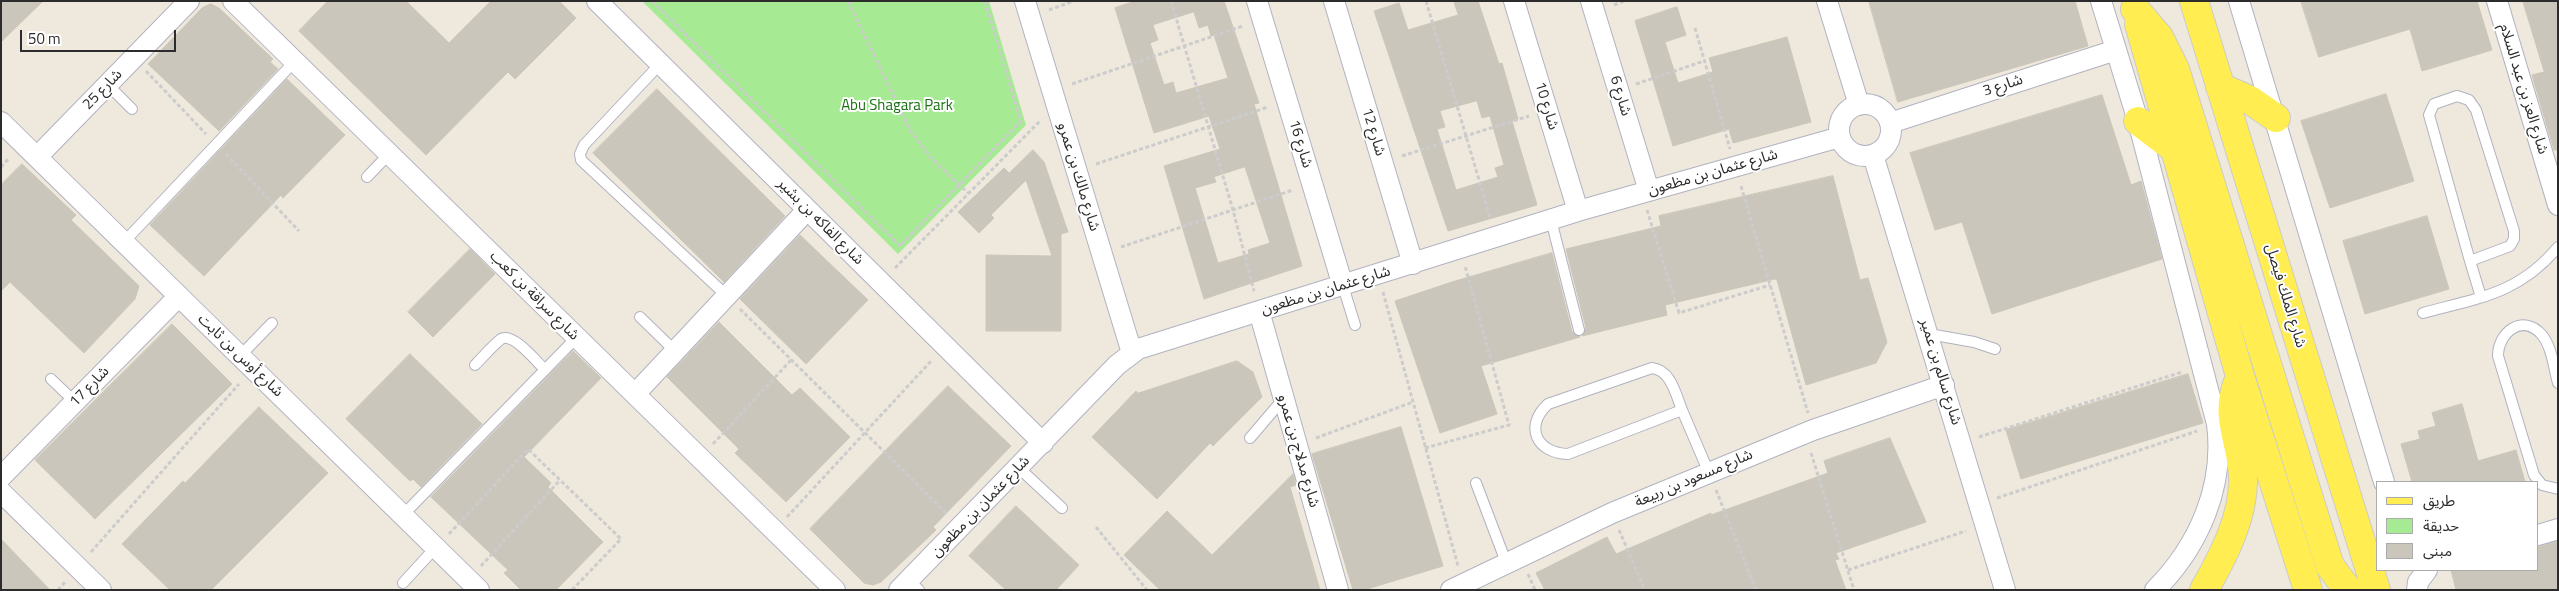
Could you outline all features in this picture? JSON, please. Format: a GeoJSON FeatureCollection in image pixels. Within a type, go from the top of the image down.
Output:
{"type":"FeatureCollection","features":[{"type":"Feature","properties":{"kind":"main road","name":"شارع الملك فيصل"},"geometry":{"type":"LineString","coordinates":[[2194,1],[2376,590]]}},
{"type":"Feature","properties":{"kind":"main road"},"geometry":{"type":"LineString","coordinates":[[2134,5],[2240,376],[2308,590]]}},
{"type":"Feature","properties":{"kind":"main road"},"geometry":{"type":"LineString","coordinates":[[2134,5],[2158,37],[2175,69],[2330,566],[2348,590]]}},
{"type":"Feature","properties":{"kind":"main road"},"geometry":{"type":"LineString","coordinates":[[2220,87],[2250,100],[2276,118]]}},
{"type":"Feature","properties":{"kind":"main road"},"geometry":{"type":"LineString","coordinates":[[2138,121],[2175,149]]}},
{"type":"Feature","properties":{"kind":"main road"},"geometry":{"type":"LineString","coordinates":[[2204,590],[2222,556],[2240,505],[2244,480],[2242,456],[2232,420],[2231,404],[2240,376]]}},
{"type":"Feature","properties":{"kind":"street","name":"شارع 25"},"geometry":{"type":"LineString","coordinates":[[37,157],[189,1]]}},
{"type":"Feature","properties":{"kind":"street","name":"شارع سراقة بن كعب"},"geometry":{"type":"LineString","coordinates":[[233,1],[576,338],[636,393],[835,590]]}},
{"type":"Feature","properties":{"kind":"street","name":"شارع الفاكه بن بشير"},"geometry":{"type":"LineString","coordinates":[[597,1],[1042,443]]}},
{"type":"Feature","properties":{"kind":"street","name":"شارع 12"},"geometry":{"type":"LineString","coordinates":[[1334,1],[1413,264]]}},
{"type":"Feature","properties":{"kind":"street","name":"شارع 10"},"geometry":{"type":"LineString","coordinates":[[1514,1],[1578,211]]}},
{"type":"Feature","properties":{"kind":"street","name":"شارع 6"},"geometry":{"type":"LineString","coordinates":[[1591,1],[1618,90],[1645,192]]}},
{"type":"Feature","properties":{"kind":"street"},"geometry":{"type":"LineString","coordinates":[[1827,1],[1859,105]]}},
{"type":"Feature","properties":{"kind":"street"},"geometry":{"type":"LineString","coordinates":[[2101,1],[2138,121],[2217,424],[2220,445],[2219,469],[2204,516],[2183,558],[2156,590]]}},
{"type":"Feature","properties":{"kind":"street"},"geometry":{"type":"LineString","coordinates":[[2239,1],[2276,118],[2384,481]]}},
{"type":"Feature","properties":{"kind":"street","name":"شارع العز بن عبد السلام"},"geometry":{"type":"LineString","coordinates":[[2497,1],[2552,162],[2558,205]]}},
{"type":"Feature","properties":{"kind":"street","name":"شارع مالك بن عمرو"},"geometry":{"type":"LineString","coordinates":[[1027,9],[1132,353]]}},
{"type":"Feature","properties":{"kind":"street","name":"شارع 16"},"geometry":{"type":"LineString","coordinates":[[1260,10],[1343,286]]}},
{"type":"Feature","properties":{"kind":"street","name":"شارع 3"},"geometry":{"type":"LineString","coordinates":[[1890,123],[2116,50]]}},
{"type":"Feature","properties":{"kind":"street"},"geometry":{"type":"LineString","coordinates":[[1867,104],[1882,110],[1890,123],[1892,130],[1889,142],[1873,155],[1865,157],[1849,151],[1840,137],[1841,120],[1851,108],[1859,105],[1867,104]]}},
{"type":"Feature","properties":{"kind":"street","name":"شارع أوس بن ثابت"},"geometry":{"type":"LineString","coordinates":[[1,122],[474,585]]}},
{"type":"Feature","properties":{"kind":"street","name":"شارع عثمان بن مظعون"},"geometry":{"type":"LineString","coordinates":[[909,586],[960,527],[1117,365],[1132,353],[1144,347],[1578,211],[1840,137]]}},
{"type":"Feature","properties":{"kind":"street","name":"شارع سالم بن عمير"},"geometry":{"type":"LineString","coordinates":[[1873,155],[1929,334],[2005,590]]}},
{"type":"Feature","properties":{"kind":"street"},"geometry":{"type":"LineString","coordinates":[[636,393],[807,210]]}},
{"type":"Feature","properties":{"kind":"street","name":"شارع 17"},"geometry":{"type":"LineString","coordinates":[[1,477],[179,296]]}},
{"type":"Feature","properties":{"kind":"street","name":"شارع مدلاج بن عمرو"},"geometry":{"type":"LineString","coordinates":[[1260,311],[1338,590]]}},
{"type":"Feature","properties":{"kind":"street","name":"شارع مسعود بن ربيعة"},"geometry":{"type":"LineString","coordinates":[[1457,587],[1612,513],[1809,432],[1944,385]]}},
{"type":"Feature","properties":{"kind":"street"},"geometry":{"type":"LineString","coordinates":[[4,498],[101,590]]}},
{"type":"Feature","properties":{"kind":"street"},"geometry":{"type":"LineString","coordinates":[[2539,535],[2558,529]]}},
{"type":"Feature","properties":{"kind":"street"},"geometry":{"type":"LineString","coordinates":[[2410,571],[2417,590]]}},
{"type":"Feature","properties":{"kind":"street"},"geometry":{"type":"LineString","coordinates":[[2417,590],[2418,582],[2426,571]]}},
{"type":"Feature","properties":{"kind":"lane"},"geometry":{"type":"LineString","coordinates":[[124,242],[294,62]]}},
{"type":"Feature","properties":{"kind":"lane"},"geometry":{"type":"LineString","coordinates":[[660,64],[584,144],[580,154],[581,160],[727,296]]}},
{"type":"Feature","properties":{"kind":"lane"},"geometry":{"type":"LineString","coordinates":[[108,85],[132,109]]}},
{"type":"Feature","properties":{"kind":"lane"},"geometry":{"type":"LineString","coordinates":[[2470,261],[2510,246],[2514,239],[2514,231],[2476,110],[2469,100],[2457,96],[2434,104],[2429,115],[2470,261],[2481,297]]}},
{"type":"Feature","properties":{"kind":"lane"},"geometry":{"type":"LineString","coordinates":[[367,177],[389,154]]}},
{"type":"Feature","properties":{"kind":"lane"},"geometry":{"type":"LineString","coordinates":[[1550,220],[1579,330]]}},
{"type":"Feature","properties":{"kind":"lane"},"geometry":{"type":"LineString","coordinates":[[2423,313],[2496,293],[2524,280],[2558,247]]}},
{"type":"Feature","properties":{"kind":"lane"},"geometry":{"type":"LineString","coordinates":[[1343,286],[1355,325]]}},
{"type":"Feature","properties":{"kind":"lane"},"geometry":{"type":"LineString","coordinates":[[640,318],[675,351]]}},
{"type":"Feature","properties":{"kind":"lane"},"geometry":{"type":"LineString","coordinates":[[247,362],[272,323]]}},
{"type":"Feature","properties":{"kind":"lane"},"geometry":{"type":"LineString","coordinates":[[2538,481],[2534,475],[2498,356],[2498,345],[2503,335],[2512,328],[2523,326],[2534,328],[2542,335],[2558,383]]}},
{"type":"Feature","properties":{"kind":"lane"},"geometry":{"type":"LineString","coordinates":[[1929,334],[1952,337],[1995,349]]}},
{"type":"Feature","properties":{"kind":"lane"},"geometry":{"type":"LineString","coordinates":[[475,365],[501,339],[508,338],[515,341],[545,370]]}},
{"type":"Feature","properties":{"kind":"lane"},"geometry":{"type":"LineString","coordinates":[[403,515],[576,338]]}},
{"type":"Feature","properties":{"kind":"lane"},"geometry":{"type":"LineString","coordinates":[[1682,410],[1568,454],[1557,454],[1547,450],[1540,442],[1536,432],[1536,421],[1540,411],[1548,404],[1648,369],[1656,368],[1665,372],[1682,410],[1709,473]]}},
{"type":"Feature","properties":{"kind":"lane"},"geometry":{"type":"LineString","coordinates":[[51,379],[75,402]]}},
{"type":"Feature","properties":{"kind":"lane"},"geometry":{"type":"LineString","coordinates":[[1250,438],[1284,398]]}},
{"type":"Feature","properties":{"kind":"lane"},"geometry":{"type":"LineString","coordinates":[[1019,468],[1062,508]]}},
{"type":"Feature","properties":{"kind":"lane"},"geometry":{"type":"LineString","coordinates":[[2539,482],[2542,486],[2558,489]]}},
{"type":"Feature","properties":{"kind":"lane"},"geometry":{"type":"LineString","coordinates":[[1476,483],[1506,562]]}},
{"type":"Feature","properties":{"kind":"lane"},"geometry":{"type":"LineString","coordinates":[[403,583],[436,548]]}},
{"type":"Feature","properties":{"kind":"path"},"geometry":{"type":"LineString","coordinates":[[652,1],[900,246],[1021,121],[985,1]]}},
{"type":"Feature","properties":{"kind":"path"},"geometry":{"type":"LineString","coordinates":[[848,1],[910,130],[932,159],[968,193]]}},
{"type":"Feature","properties":{"kind":"path"},"geometry":{"type":"LineString","coordinates":[[1027,9],[1074,1]]}},
{"type":"Feature","properties":{"kind":"path"},"geometry":{"type":"LineString","coordinates":[[1171,1],[1233,210],[1260,311]]}},
{"type":"Feature","properties":{"kind":"path"},"geometry":{"type":"LineString","coordinates":[[1426,1],[1496,237]]}},
{"type":"Feature","properties":{"kind":"path"},"geometry":{"type":"LineString","coordinates":[[881,282],[968,193],[1054,98],[1185,46],[1260,10]]}},
{"type":"Feature","properties":{"kind":"path"},"geometry":{"type":"LineString","coordinates":[[1695,28],[1770,285],[1854,590]]}},
{"type":"Feature","properties":{"kind":"path"},"geometry":{"type":"LineString","coordinates":[[1618,90],[1704,61]]}},
{"type":"Feature","properties":{"kind":"path"},"geometry":{"type":"LineString","coordinates":[[1076,170],[1287,100]]}},
{"type":"Feature","properties":{"kind":"path"},"geometry":{"type":"LineString","coordinates":[[1382,162],[1547,111]]}},
{"type":"Feature","properties":{"kind":"path"},"geometry":{"type":"LineString","coordinates":[[1101,253],[1312,184]]}},
{"type":"Feature","properties":{"kind":"path"},"geometry":{"type":"LineString","coordinates":[[1645,192],[1679,313],[1770,285]]}},
{"type":"Feature","properties":{"kind":"path"},"geometry":{"type":"LineString","coordinates":[[1425,448],[1509,425],[1460,249]]}},
{"type":"Feature","properties":{"kind":"path"},"geometry":{"type":"LineString","coordinates":[[1378,275],[1425,448],[1457,587]]}},
{"type":"Feature","properties":{"kind":"path"},"geometry":{"type":"LineString","coordinates":[[727,296],[960,527]]}},
{"type":"Feature","properties":{"kind":"path"},"geometry":{"type":"LineString","coordinates":[[775,531],[864,431],[946,347]]}},
{"type":"Feature","properties":{"kind":"path"},"geometry":{"type":"LineString","coordinates":[[700,457],[792,359]]}},
{"type":"Feature","properties":{"kind":"path"},"geometry":{"type":"LineString","coordinates":[[58,590],[247,362]]}},
{"type":"Feature","properties":{"kind":"path"},"geometry":{"type":"LineString","coordinates":[[1961,443],[2202,366]]}},
{"type":"Feature","properties":{"kind":"path"},"geometry":{"type":"LineString","coordinates":[[1297,445],[1413,402]]}},
{"type":"Feature","properties":{"kind":"path"},"geometry":{"type":"LineString","coordinates":[[1979,503],[2217,424]]}},
{"type":"Feature","properties":{"kind":"path"},"geometry":{"type":"LineString","coordinates":[[436,548],[528,449],[621,539],[572,590]]}},
{"type":"Feature","properties":{"kind":"path"},"geometry":{"type":"LineString","coordinates":[[1709,473],[1756,590]]}},
{"type":"Feature","properties":{"kind":"path"},"geometry":{"type":"LineString","coordinates":[[474,585],[560,480]]}},
{"type":"Feature","properties":{"kind":"path"},"geometry":{"type":"LineString","coordinates":[[1612,513],[1645,590]]}},
{"type":"Feature","properties":{"kind":"path"},"geometry":{"type":"LineString","coordinates":[[1848,570],[1986,525]]}},
{"type":"Feature","properties":{"kind":"path"},"geometry":{"type":"LineString","coordinates":[[1096,527],[1147,590]]}},
{"type":"Feature","properties":{"kind":"green space","name":"Abu Shagara Park"},"geometry":{"type":"Polygon","coordinates":[[[642,1],[989,1],[1026,125],[898,254],[642,1]]]}},
{"type":"Feature","properties":{"kind":"building"},"geometry":{"type":"Polygon","coordinates":[[[1,1],[43,1],[1,42],[1,1]]]}},
{"type":"Feature","properties":{"kind":"building"},"geometry":{"type":"Polygon","coordinates":[[[328,1],[406,1],[449,43],[491,1],[559,1],[576,18],[515,79],[508,72],[426,155],[299,31],[328,1]]]}},
{"type":"Feature","properties":{"kind":"building"},"geometry":{"type":"Polygon","coordinates":[[[1136,1],[1224,1],[1259,103],[1254,104],[1302,266],[1204,299],[1164,166],[1220,149],[1209,116],[1154,133],[1115,8],[1136,1]],[[1194,12],[1153,25],[1158,40],[1150,43],[1164,85],[1173,82],[1176,93],[1228,78],[1214,35],[1211,36],[1208,25],[1199,28],[1194,12]],[[1245,167],[1214,177],[1216,182],[1195,188],[1218,263],[1249,254],[1248,250],[1270,243],[1245,167]]]}},
{"type":"Feature","properties":{"kind":"building"},"geometry":{"type":"Polygon","coordinates":[[[1454,1],[1478,1],[1499,64],[1502,63],[1518,119],[1512,121],[1537,205],[1448,231],[1374,11],[1399,3],[1408,30],[1458,15],[1454,1]],[[1477,101],[1440,111],[1445,127],[1437,129],[1456,190],[1498,177],[1495,168],[1504,165],[1490,116],[1482,118],[1477,101]]]}},
{"type":"Feature","properties":{"kind":"building"},"geometry":{"type":"Polygon","coordinates":[[[1869,1],[2075,1],[2088,46],[1898,102],[1869,1]]]}},
{"type":"Feature","properties":{"kind":"building"},"geometry":{"type":"Polygon","coordinates":[[[2301,1],[2477,1],[2492,50],[2422,71],[2410,29],[2319,57],[2301,1]]]}},
{"type":"Feature","properties":{"kind":"building"},"geometry":{"type":"Polygon","coordinates":[[[2523,1],[2558,1],[2558,150],[2554,150],[2532,75],[2544,72],[2523,1]]]}},
{"type":"Feature","properties":{"kind":"building"},"geometry":{"type":"Polygon","coordinates":[[[211,4],[219,8],[273,59],[270,62],[278,69],[219,131],[148,64],[202,8],[211,4]]]}},
{"type":"Feature","properties":{"kind":"building"},"geometry":{"type":"Polygon","coordinates":[[[1677,7],[1686,35],[1665,42],[1678,83],[1713,72],[1709,58],[1787,37],[1811,122],[1733,143],[1729,129],[1673,146],[1635,21],[1677,7]]]}},
{"type":"Feature","properties":{"kind":"building"},"geometry":{"type":"Polygon","coordinates":[[[287,79],[345,135],[283,198],[281,195],[204,276],[150,225],[287,79]]]}},
{"type":"Feature","properties":{"kind":"building"},"geometry":{"type":"Polygon","coordinates":[[[657,89],[785,216],[724,282],[593,153],[657,89]]]}},
{"type":"Feature","properties":{"kind":"building"},"geometry":{"type":"Polygon","coordinates":[[[2386,94],[2414,181],[2330,208],[2301,121],[2386,94]]]}},
{"type":"Feature","properties":{"kind":"building"},"geometry":{"type":"Polygon","coordinates":[[[2102,95],[2131,185],[2141,181],[2162,259],[1992,314],[1962,222],[1935,230],[1910,153],[2102,95]]]}},
{"type":"Feature","properties":{"kind":"building"},"geometry":{"type":"Polygon","coordinates":[[[1033,150],[1044,162],[1068,232],[1061,234],[1061,331],[986,331],[986,255],[1052,256],[1026,180],[991,215],[994,218],[979,233],[958,212],[1004,168],[1009,173],[1033,150]]]}},
{"type":"Feature","properties":{"kind":"building"},"geometry":{"type":"Polygon","coordinates":[[[22,164],[76,215],[71,220],[139,286],[135,299],[84,353],[10,282],[1,291],[1,185],[22,164]]]}},
{"type":"Feature","properties":{"kind":"building"},"geometry":{"type":"Polygon","coordinates":[[[1833,176],[1860,280],[1868,278],[1887,342],[1876,363],[1806,385],[1777,280],[1775,279],[1665,305],[1667,315],[1582,336],[1586,328],[1566,249],[1661,226],[1659,216],[1833,176]]]}},
{"type":"Feature","properties":{"kind":"building"},"geometry":{"type":"Polygon","coordinates":[[[2427,216],[2449,289],[2365,314],[2343,241],[2427,216]]]}},
{"type":"Feature","properties":{"kind":"building"},"geometry":{"type":"Polygon","coordinates":[[[800,235],[868,300],[806,364],[740,299],[800,235]]]}},
{"type":"Feature","properties":{"kind":"building"},"geometry":{"type":"Polygon","coordinates":[[[470,249],[495,274],[433,337],[408,312],[470,249]]]}},
{"type":"Feature","properties":{"kind":"building"},"geometry":{"type":"Polygon","coordinates":[[[1552,253],[1572,332],[1580,337],[1481,366],[1497,414],[1440,433],[1395,301],[1452,282],[1552,253]]]}},
{"type":"Feature","properties":{"kind":"building"},"geometry":{"type":"Polygon","coordinates":[[[719,322],[792,395],[800,388],[850,437],[786,502],[735,453],[739,449],[667,377],[719,322]]]}},
{"type":"Feature","properties":{"kind":"building"},"geometry":{"type":"Polygon","coordinates":[[[172,324],[232,384],[95,519],[35,460],[172,324]]]}},
{"type":"Feature","properties":{"kind":"building"},"geometry":{"type":"Polygon","coordinates":[[[573,351],[601,378],[524,457],[551,483],[548,487],[603,542],[556,590],[521,590],[504,573],[508,570],[431,497],[573,351]]]}},
{"type":"Feature","properties":{"kind":"building"},"geometry":{"type":"Polygon","coordinates":[[[410,354],[482,424],[421,487],[413,479],[410,481],[346,419],[410,354]]]}},
{"type":"Feature","properties":{"kind":"building"},"geometry":{"type":"Polygon","coordinates":[[[1237,361],[1253,372],[1262,397],[1213,446],[1210,443],[1157,499],[1092,437],[1136,391],[1138,393],[1237,361]]]}},
{"type":"Feature","properties":{"kind":"building"},"geometry":{"type":"Polygon","coordinates":[[[2188,374],[2203,423],[2021,479],[2006,430],[2188,374]]]}},
{"type":"Feature","properties":{"kind":"building"},"geometry":{"type":"Polygon","coordinates":[[[948,386],[1011,446],[933,527],[936,530],[881,582],[873,585],[864,583],[810,529],[948,386]]]}},
{"type":"Feature","properties":{"kind":"building"},"geometry":{"type":"Polygon","coordinates":[[[2462,404],[2478,461],[2516,450],[2525,481],[2412,481],[2401,444],[2420,439],[2418,431],[2436,426],[2432,413],[2462,404]]]}},
{"type":"Feature","properties":{"kind":"building"},"geometry":{"type":"Polygon","coordinates":[[[259,407],[328,473],[211,590],[170,590],[122,544],[259,407]]]}},
{"type":"Feature","properties":{"kind":"building"},"geometry":{"type":"Polygon","coordinates":[[[1401,427],[1443,566],[1364,590],[1353,590],[1312,454],[1401,427]]]}},
{"type":"Feature","properties":{"kind":"building"},"geometry":{"type":"Polygon","coordinates":[[[1890,438],[1926,522],[1836,553],[1839,559],[1835,560],[1846,590],[1545,590],[1536,573],[1607,537],[1616,554],[1711,513],[1711,515],[1828,473],[1824,461],[1890,438]]]}},
{"type":"Feature","properties":{"kind":"building"},"geometry":{"type":"Polygon","coordinates":[[[1293,474],[1296,485],[1290,487],[1320,590],[1160,590],[1124,555],[1167,511],[1212,555],[1293,474]]]}},
{"type":"Feature","properties":{"kind":"building"},"geometry":{"type":"Polygon","coordinates":[[[1016,506],[1079,565],[1056,590],[1006,590],[969,556],[1016,506]]]}},
{"type":"Feature","properties":{"kind":"building"},"geometry":{"type":"Polygon","coordinates":[[[1,539],[50,590],[1,590],[1,539]]]}},
{"type":"Feature","properties":{"kind":"building"},"geometry":{"type":"Polygon","coordinates":[[[2558,541],[2558,590],[2456,590],[2451,571],[2539,571],[2539,547],[2558,541]]]}}]}
